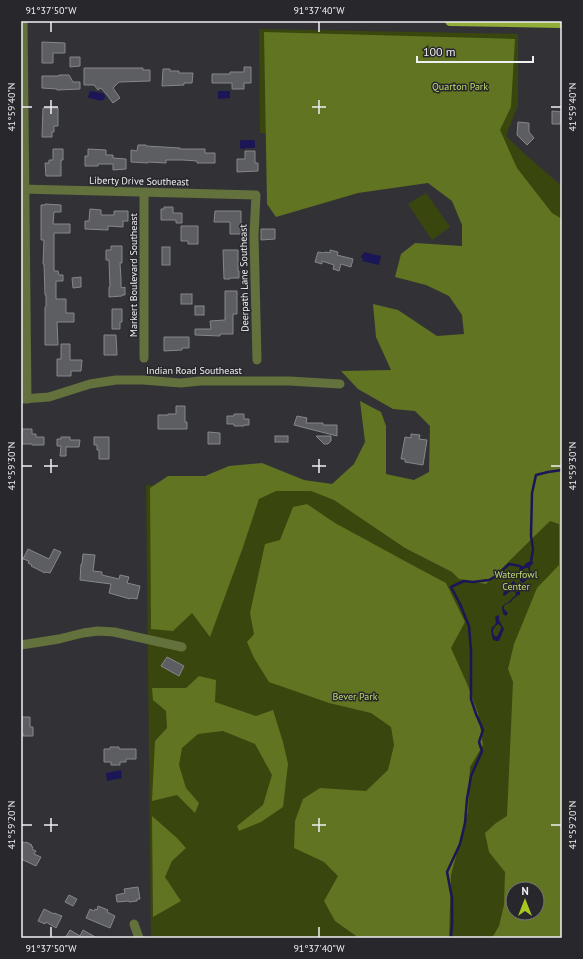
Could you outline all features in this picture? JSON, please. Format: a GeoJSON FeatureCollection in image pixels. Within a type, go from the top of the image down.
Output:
{"type":"FeatureCollection","features":[{"type":"Feature","properties":{"kind":"main road"},"geometry":{"type":"LineString","coordinates":[[450,21],[562,23]]}},
{"type":"Feature","properties":{"kind":"street"},"geometry":{"type":"LineString","coordinates":[[24,21],[24,399]]}},
{"type":"Feature","properties":{"kind":"street","name":"Liberty Drive Southeast"},"geometry":{"type":"LineString","coordinates":[[23,189],[256,195]]}},
{"type":"Feature","properties":{"kind":"street","name":"Markert Boulevard Southeast"},"geometry":{"type":"LineString","coordinates":[[144,193],[144,358]]}},
{"type":"Feature","properties":{"kind":"street","name":"Deerpath Lane Southeast"},"geometry":{"type":"LineString","coordinates":[[256,195],[254,235],[257,360]]}},
{"type":"Feature","properties":{"kind":"street","name":"Indian Road Southeast"},"geometry":{"type":"LineString","coordinates":[[24,399],[49,397],[90,384],[116,380],[143,380],[181,383],[200,381],[340,384]]}},
{"type":"Feature","properties":{"kind":"street"},"geometry":{"type":"LineString","coordinates":[[21,645],[98,631],[114,632],[182,647]]}},
{"type":"Feature","properties":{"kind":"street"},"geometry":{"type":"LineString","coordinates":[[134,924],[138,938]]}},
{"type":"Feature","properties":{"kind":"green space","name":"Bever Park"},"geometry":{"type":"Polygon","coordinates":[[[259,29],[518,34],[518,105],[506,136],[562,186],[562,938],[151,938],[146,485],[437,490],[478,368],[477,140],[260,133],[259,29]]]}},
{"type":"Feature","properties":{"kind":"green space","name":"Quarton Park"},"geometry":{"type":"Polygon","coordinates":[[[264,32],[515,39],[511,107],[500,130],[517,168],[552,213],[562,219],[562,938],[492,938],[499,926],[504,905],[505,872],[489,852],[485,833],[507,816],[513,682],[508,669],[514,644],[537,588],[559,565],[559,524],[550,521],[486,584],[459,579],[452,572],[405,548],[334,500],[311,491],[276,491],[259,499],[210,637],[192,613],[173,631],[151,629],[150,488],[168,476],[205,476],[229,466],[262,463],[304,480],[332,484],[354,464],[365,442],[360,401],[381,412],[386,426],[386,474],[414,480],[429,472],[430,426],[415,411],[393,409],[358,389],[341,371],[391,370],[376,337],[373,304],[398,310],[437,336],[464,334],[462,315],[449,296],[426,285],[395,277],[401,254],[415,243],[462,246],[462,225],[452,201],[428,183],[358,193],[276,217],[267,204],[264,32]]]}},
{"type":"Feature","properties":{"kind":"green space"},"geometry":{"type":"Polygon","coordinates":[[[426,193],[450,227],[432,240],[408,204],[426,193]]]}},
{"type":"Feature","properties":{"kind":"green space"},"geometry":{"type":"Polygon","coordinates":[[[307,504],[335,523],[446,583],[465,622],[451,648],[478,713],[483,745],[470,767],[468,811],[451,875],[449,938],[359,938],[335,921],[324,901],[338,876],[324,862],[294,848],[295,821],[303,799],[320,788],[366,791],[388,770],[394,745],[391,727],[371,713],[329,703],[269,682],[254,658],[247,642],[254,634],[250,613],[265,544],[280,540],[293,507],[307,504]]]}},
{"type":"Feature","properties":{"kind":"green space"},"geometry":{"type":"Polygon","coordinates":[[[199,676],[216,680],[215,702],[256,716],[273,710],[283,742],[288,764],[283,807],[261,822],[239,831],[237,826],[263,805],[272,775],[255,744],[223,731],[198,734],[182,748],[179,765],[186,788],[199,803],[195,813],[177,795],[152,801],[155,741],[167,728],[166,711],[153,700],[152,688],[186,688],[199,676]]]}},
{"type":"Feature","properties":{"kind":"green space"},"geometry":{"type":"Polygon","coordinates":[[[152,816],[186,848],[172,861],[165,877],[181,901],[153,917],[152,816]]]}},
{"type":"Feature","properties":{"kind":"shaded area"},"geometry":{"type":"Polygon","coordinates":[[[90,91],[103,93],[105,98],[102,101],[89,98],[90,91]]]}},
{"type":"Feature","properties":{"kind":"shaded area"},"geometry":{"type":"Polygon","coordinates":[[[218,91],[230,91],[230,98],[218,99],[218,91]]]}},
{"type":"Feature","properties":{"kind":"shaded area"},"geometry":{"type":"Polygon","coordinates":[[[241,140],[255,141],[255,147],[241,149],[241,140]]]}},
{"type":"Feature","properties":{"kind":"shaded area"},"geometry":{"type":"Polygon","coordinates":[[[364,252],[381,256],[379,265],[362,261],[363,258],[361,258],[364,252]]]}},
{"type":"Feature","properties":{"kind":"shaded area"},"geometry":{"type":"Polygon","coordinates":[[[531,561],[533,564],[531,565],[530,571],[532,571],[533,574],[523,583],[520,581],[520,578],[525,577],[530,573],[528,568],[519,571],[520,566],[523,566],[531,561]]]}},
{"type":"Feature","properties":{"kind":"shaded area"},"geometry":{"type":"Polygon","coordinates":[[[513,581],[516,584],[514,590],[516,592],[520,591],[520,595],[504,606],[504,609],[508,613],[506,616],[503,614],[502,607],[515,596],[516,593],[512,590],[504,596],[504,590],[509,587],[513,581]]]}},
{"type":"Feature","properties":{"kind":"shaded area"},"geometry":{"type":"Polygon","coordinates":[[[498,615],[499,616],[499,620],[504,629],[499,641],[493,640],[491,631],[492,627],[496,623],[495,617],[498,615]],[[498,624],[493,630],[496,637],[501,629],[501,626],[498,624]]]}},
{"type":"Feature","properties":{"kind":"shaded area"},"geometry":{"type":"Polygon","coordinates":[[[121,770],[122,778],[107,781],[106,773],[121,770]]]}},
{"type":"Feature","properties":{"kind":"building"},"geometry":{"type":"Polygon","coordinates":[[[42,42],[65,43],[65,53],[53,53],[53,63],[42,63],[42,42]]]}},
{"type":"Feature","properties":{"kind":"building"},"geometry":{"type":"Polygon","coordinates":[[[70,57],[80,57],[80,66],[70,67],[70,57]]]}},
{"type":"Feature","properties":{"kind":"building"},"geometry":{"type":"Polygon","coordinates":[[[244,67],[251,67],[251,83],[244,83],[244,89],[232,89],[232,83],[212,83],[212,74],[244,72],[244,67]]]}},
{"type":"Feature","properties":{"kind":"building"},"geometry":{"type":"Polygon","coordinates":[[[84,68],[143,68],[143,70],[150,70],[150,81],[119,82],[113,88],[120,98],[113,103],[101,88],[98,90],[94,85],[84,85],[84,68]]]}},
{"type":"Feature","properties":{"kind":"building"},"geometry":{"type":"Polygon","coordinates":[[[163,69],[179,71],[179,73],[193,73],[192,83],[162,86],[163,69]]]}},
{"type":"Feature","properties":{"kind":"building"},"geometry":{"type":"Polygon","coordinates":[[[69,75],[73,82],[80,82],[80,89],[57,90],[42,88],[42,76],[69,75]]]}},
{"type":"Feature","properties":{"kind":"building"},"geometry":{"type":"Polygon","coordinates":[[[43,108],[58,108],[58,126],[54,126],[52,137],[42,137],[43,108]]]}},
{"type":"Feature","properties":{"kind":"building"},"geometry":{"type":"Polygon","coordinates":[[[552,111],[562,112],[562,122],[560,122],[560,124],[552,124],[552,111]]]}},
{"type":"Feature","properties":{"kind":"building"},"geometry":{"type":"Polygon","coordinates":[[[518,122],[529,123],[529,132],[534,138],[527,145],[517,135],[518,122]]]}},
{"type":"Feature","properties":{"kind":"building"},"geometry":{"type":"Polygon","coordinates":[[[138,145],[180,149],[205,149],[205,153],[215,153],[215,163],[197,163],[197,161],[183,160],[166,160],[166,163],[131,162],[131,150],[137,151],[138,145]]]}},
{"type":"Feature","properties":{"kind":"building"},"geometry":{"type":"Polygon","coordinates":[[[53,149],[63,149],[61,176],[46,176],[45,163],[49,163],[49,160],[53,160],[53,149]]]}},
{"type":"Feature","properties":{"kind":"building"},"geometry":{"type":"Polygon","coordinates":[[[88,149],[106,150],[106,155],[113,155],[113,158],[126,159],[126,169],[113,170],[113,164],[85,166],[85,156],[88,156],[88,149]]]}},
{"type":"Feature","properties":{"kind":"building"},"geometry":{"type":"Polygon","coordinates":[[[245,151],[255,151],[255,163],[258,163],[258,171],[237,172],[237,159],[245,159],[245,151]]]}},
{"type":"Feature","properties":{"kind":"building"},"geometry":{"type":"Polygon","coordinates":[[[41,205],[61,205],[61,212],[54,212],[53,224],[70,224],[70,233],[54,233],[54,271],[58,271],[59,275],[63,275],[63,281],[56,281],[56,299],[66,299],[66,313],[74,313],[74,322],[57,322],[58,345],[45,345],[46,295],[43,264],[44,240],[41,240],[41,205]]]}},
{"type":"Feature","properties":{"kind":"building"},"geometry":{"type":"Polygon","coordinates":[[[164,207],[173,207],[173,213],[182,213],[182,223],[176,223],[176,220],[161,220],[161,209],[164,209],[164,207]]]}},
{"type":"Feature","properties":{"kind":"building"},"geometry":{"type":"Polygon","coordinates":[[[90,209],[101,210],[101,215],[114,215],[114,211],[128,211],[128,221],[123,221],[123,227],[108,226],[108,230],[85,229],[85,221],[89,221],[90,209]]]}},
{"type":"Feature","properties":{"kind":"building"},"geometry":{"type":"Polygon","coordinates":[[[215,211],[241,211],[241,234],[230,234],[230,222],[214,222],[215,211]]]}},
{"type":"Feature","properties":{"kind":"building"},"geometry":{"type":"Polygon","coordinates":[[[181,226],[198,226],[198,244],[188,244],[188,241],[181,241],[181,226]]]}},
{"type":"Feature","properties":{"kind":"building"},"geometry":{"type":"Polygon","coordinates":[[[261,229],[275,229],[275,239],[261,240],[261,229]]]}},
{"type":"Feature","properties":{"kind":"building"},"geometry":{"type":"Polygon","coordinates":[[[111,246],[122,246],[122,263],[120,263],[121,287],[125,287],[125,295],[122,296],[109,297],[109,260],[106,260],[106,250],[111,250],[111,246]]]}},
{"type":"Feature","properties":{"kind":"building"},"geometry":{"type":"Polygon","coordinates":[[[162,247],[170,247],[170,265],[162,265],[162,247]]]}},
{"type":"Feature","properties":{"kind":"building"},"geometry":{"type":"Polygon","coordinates":[[[223,250],[238,250],[239,278],[224,279],[223,250]]]}},
{"type":"Feature","properties":{"kind":"building"},"geometry":{"type":"Polygon","coordinates":[[[330,250],[338,252],[337,255],[353,259],[351,267],[341,264],[339,271],[333,269],[334,265],[322,261],[322,264],[315,262],[318,252],[330,253],[330,250]]]}},
{"type":"Feature","properties":{"kind":"building"},"geometry":{"type":"Polygon","coordinates":[[[81,277],[81,287],[73,288],[72,278],[81,277]]]}},
{"type":"Feature","properties":{"kind":"building"},"geometry":{"type":"Polygon","coordinates":[[[225,291],[237,291],[237,314],[233,314],[233,334],[220,334],[220,336],[195,335],[195,329],[211,329],[210,321],[225,320],[225,291]]]}},
{"type":"Feature","properties":{"kind":"building"},"geometry":{"type":"Polygon","coordinates":[[[181,294],[192,294],[192,304],[181,304],[181,294]]]}},
{"type":"Feature","properties":{"kind":"building"},"geometry":{"type":"Polygon","coordinates":[[[195,306],[204,306],[204,315],[195,315],[195,306]]]}},
{"type":"Feature","properties":{"kind":"building"},"geometry":{"type":"Polygon","coordinates":[[[112,309],[122,309],[122,322],[120,322],[120,329],[112,329],[112,309]]]}},
{"type":"Feature","properties":{"kind":"building"},"geometry":{"type":"Polygon","coordinates":[[[104,335],[116,335],[117,355],[104,355],[104,335]]]}},
{"type":"Feature","properties":{"kind":"building"},"geometry":{"type":"Polygon","coordinates":[[[164,337],[189,337],[189,348],[164,351],[164,337]]]}},
{"type":"Feature","properties":{"kind":"building"},"geometry":{"type":"Polygon","coordinates":[[[61,344],[70,344],[70,360],[82,360],[81,371],[71,371],[71,376],[57,376],[57,359],[61,359],[61,344]]]}},
{"type":"Feature","properties":{"kind":"building"},"geometry":{"type":"Polygon","coordinates":[[[176,406],[185,406],[185,422],[187,422],[187,429],[158,429],[158,415],[176,414],[176,406]]]}},
{"type":"Feature","properties":{"kind":"building"},"geometry":{"type":"Polygon","coordinates":[[[234,414],[244,414],[244,419],[249,419],[249,425],[234,426],[234,424],[227,424],[227,416],[234,416],[234,414]]]}},
{"type":"Feature","properties":{"kind":"building"},"geometry":{"type":"Polygon","coordinates":[[[297,416],[307,418],[306,423],[337,425],[337,436],[294,425],[297,416]]]}},
{"type":"Feature","properties":{"kind":"building"},"geometry":{"type":"Polygon","coordinates":[[[22,429],[32,429],[32,434],[36,434],[36,437],[44,437],[44,445],[22,444],[22,429]]]}},
{"type":"Feature","properties":{"kind":"building"},"geometry":{"type":"Polygon","coordinates":[[[208,432],[220,433],[220,444],[208,444],[208,432]]]}},
{"type":"Feature","properties":{"kind":"building"},"geometry":{"type":"Polygon","coordinates":[[[411,434],[420,435],[419,439],[427,440],[423,465],[405,462],[405,459],[401,459],[405,437],[411,438],[411,434]]]}},
{"type":"Feature","properties":{"kind":"building"},"geometry":{"type":"Polygon","coordinates":[[[275,436],[288,436],[288,442],[275,442],[275,436]]]}},
{"type":"Feature","properties":{"kind":"building"},"geometry":{"type":"Polygon","coordinates":[[[316,436],[331,436],[331,441],[328,444],[324,444],[316,436]]]}},
{"type":"Feature","properties":{"kind":"building"},"geometry":{"type":"Polygon","coordinates":[[[61,437],[70,437],[70,440],[80,440],[79,447],[66,447],[66,456],[60,456],[61,446],[57,446],[57,439],[61,439],[61,437]]]}},
{"type":"Feature","properties":{"kind":"building"},"geometry":{"type":"Polygon","coordinates":[[[94,437],[109,437],[109,459],[99,459],[99,450],[97,450],[97,445],[94,445],[94,437]]]}},
{"type":"Feature","properties":{"kind":"building"},"geometry":{"type":"Polygon","coordinates":[[[28,549],[49,559],[54,549],[61,552],[50,573],[45,573],[31,566],[32,565],[28,563],[29,561],[23,559],[28,549]]]}},
{"type":"Feature","properties":{"kind":"building"},"geometry":{"type":"Polygon","coordinates":[[[83,554],[95,555],[93,571],[102,572],[102,575],[119,579],[120,575],[129,577],[127,583],[140,586],[137,599],[130,599],[109,593],[111,584],[80,580],[83,554]]]}},
{"type":"Feature","properties":{"kind":"building"},"geometry":{"type":"Polygon","coordinates":[[[167,657],[184,666],[179,676],[161,666],[167,657]]]}},
{"type":"Feature","properties":{"kind":"building"},"geometry":{"type":"Polygon","coordinates":[[[21,717],[30,717],[30,727],[33,727],[33,736],[23,736],[23,733],[21,733],[21,717]]]}},
{"type":"Feature","properties":{"kind":"building"},"geometry":{"type":"Polygon","coordinates":[[[110,747],[119,747],[119,749],[136,749],[136,759],[126,759],[126,762],[120,762],[120,765],[111,765],[111,762],[104,762],[104,749],[110,749],[110,747]]]}},
{"type":"Feature","properties":{"kind":"building"},"geometry":{"type":"Polygon","coordinates":[[[23,842],[32,845],[32,849],[36,851],[34,854],[41,857],[36,866],[21,859],[21,847],[23,842]]]}},
{"type":"Feature","properties":{"kind":"building"},"geometry":{"type":"Polygon","coordinates":[[[138,887],[140,899],[137,899],[137,901],[117,902],[116,895],[125,893],[124,889],[138,887]]]}},
{"type":"Feature","properties":{"kind":"building"},"geometry":{"type":"Polygon","coordinates":[[[69,895],[77,899],[73,906],[65,902],[69,895]]]}},
{"type":"Feature","properties":{"kind":"building"},"geometry":{"type":"Polygon","coordinates":[[[98,906],[108,910],[107,912],[115,916],[110,928],[86,918],[90,909],[94,911],[95,909],[97,910],[98,906]]]}},
{"type":"Feature","properties":{"kind":"building"},"geometry":{"type":"Polygon","coordinates":[[[44,909],[62,916],[56,928],[46,922],[45,924],[38,921],[44,909]]]}},
{"type":"Feature","properties":{"kind":"building"},"geometry":{"type":"Polygon","coordinates":[[[70,930],[80,936],[83,930],[97,938],[65,938],[70,930]]]}},
{"type":"Feature","properties":{"kind":"waterway"},"geometry":{"type":"LineString","coordinates":[[531,561],[533,549],[531,536],[532,493],[536,475],[562,470]]}},
{"type":"Feature","properties":{"kind":"waterway"},"geometry":{"type":"LineString","coordinates":[[451,938],[452,898],[447,872],[460,844],[465,823],[471,776],[482,751],[479,742],[483,730],[471,699],[471,651],[469,626],[451,587],[464,581],[473,582],[489,580],[496,576],[509,564],[520,566]]}},
{"type":"Feature","properties":{"kind":"park label","name":"Waterfowl Center"},"geometry":{"type":"Point","coordinates":[516,580]}}]}
